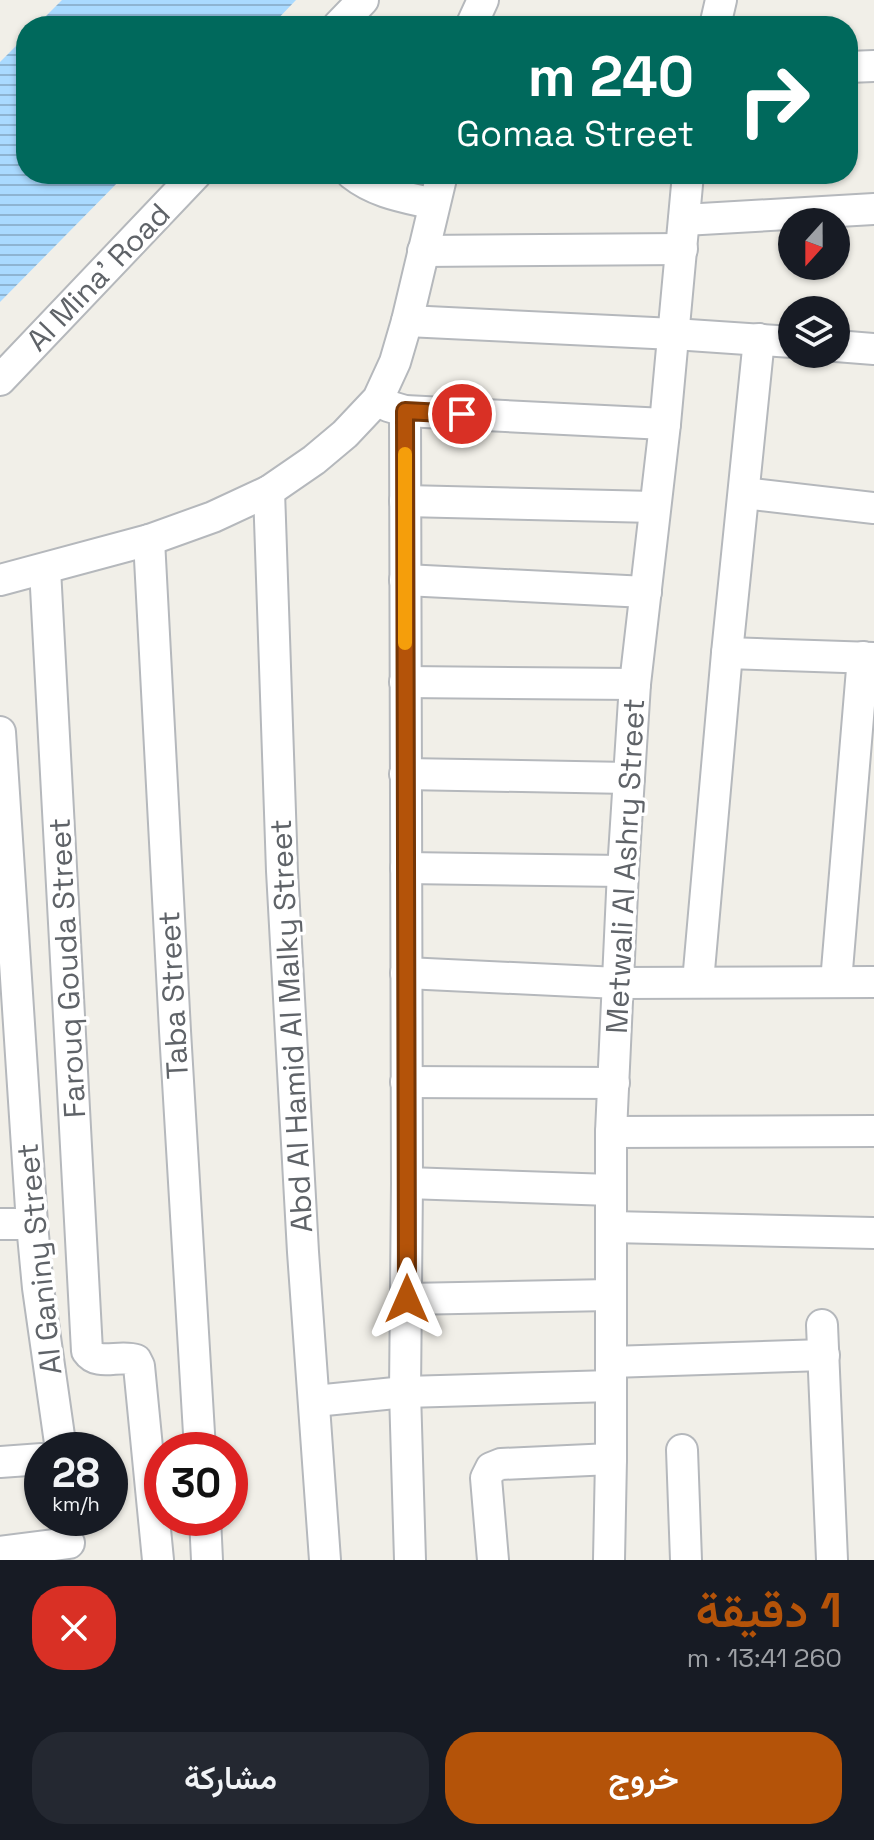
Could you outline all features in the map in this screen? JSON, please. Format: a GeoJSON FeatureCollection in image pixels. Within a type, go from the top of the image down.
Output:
{"type":"FeatureCollection","features":[{"type":"Feature","properties":{"kind":"street"},"geometry":{"type":"LineString","coordinates":[[348,16],[363,0]]}},
{"type":"Feature","properties":{"kind":"street","name":"Al Mina' Road"},"geometry":{"type":"LineString","coordinates":[[0,380],[186,184]]}},
{"type":"Feature","properties":{"kind":"street"},"geometry":{"type":"LineString","coordinates":[[364,184],[434,204]]}},
{"type":"Feature","properties":{"kind":"street"},"geometry":{"type":"LineString","coordinates":[[410,1560],[405,1392],[405,501],[391,405],[395,362],[439,184]]}},
{"type":"Feature","properties":{"kind":"street","name":"Metwali Al Ashry Street"},"geometry":{"type":"LineString","coordinates":[[609,1560],[611,1132],[623,871],[635,684],[665,424],[687,184]]}},
{"type":"Feature","properties":{"kind":"street"},"geometry":{"type":"LineString","coordinates":[[423,251],[683,235],[874,209]]}},
{"type":"Feature","properties":{"kind":"street"},"geometry":{"type":"LineString","coordinates":[[407,321],[778,341]]}},
{"type":"Feature","properties":{"kind":"street"},"geometry":{"type":"LineString","coordinates":[[698,982],[759,339]]}},
{"type":"Feature","properties":{"kind":"street"},"geometry":{"type":"LineString","coordinates":[[850,347],[874,349]]}},
{"type":"Feature","properties":{"kind":"street"},"geometry":{"type":"LineString","coordinates":[[0,580],[149,540],[213,517],[269,491],[345,434],[391,405],[665,424]]}},
{"type":"Feature","properties":{"kind":"street","name":"Abd Al Hamid Al Malky Street"},"geometry":{"type":"LineString","coordinates":[[269,491],[284,902],[303,1252],[325,1560]]}},
{"type":"Feature","properties":{"kind":"street"},"geometry":{"type":"LineString","coordinates":[[744,493],[874,508]]}},
{"type":"Feature","properties":{"kind":"street"},"geometry":{"type":"LineString","coordinates":[[405,501],[654,507]]}},
{"type":"Feature","properties":{"kind":"street","name":"Taba Street"},"geometry":{"type":"LineString","coordinates":[[149,540],[199,1432]]}},
{"type":"Feature","properties":{"kind":"street","name":"Farouq Gouda Street"},"geometry":{"type":"LineString","coordinates":[[45,569],[87,1351],[100,1360],[130,1358],[136,1360],[139,1366],[158,1560]]}},
{"type":"Feature","properties":{"kind":"street"},"geometry":{"type":"LineString","coordinates":[[405,580],[646,592]]}},
{"type":"Feature","properties":{"kind":"street"},"geometry":{"type":"LineString","coordinates":[[727,653],[869,658],[836,982]]}},
{"type":"Feature","properties":{"kind":"street"},"geometry":{"type":"LineString","coordinates":[[405,682],[635,684]]}},
{"type":"Feature","properties":{"kind":"street","name":"Al Ganiny Street"},"geometry":{"type":"LineString","coordinates":[[0,732],[9,990],[38,1288],[58,1432]]}},
{"type":"Feature","properties":{"kind":"street"},"geometry":{"type":"LineString","coordinates":[[405,774],[629,778]]}},
{"type":"Feature","properties":{"kind":"street"},"geometry":{"type":"LineString","coordinates":[[406,868],[623,871]]}},
{"type":"Feature","properties":{"kind":"street"},"geometry":{"type":"LineString","coordinates":[[406,973],[618,983],[874,982]]}},
{"type":"Feature","properties":{"kind":"street"},"geometry":{"type":"LineString","coordinates":[[406,1082],[614,1083]]}},
{"type":"Feature","properties":{"kind":"street"},"geometry":{"type":"LineString","coordinates":[[611,1132],[874,1131]]}},
{"type":"Feature","properties":{"kind":"street"},"geometry":{"type":"LineString","coordinates":[[407,1183],[611,1190]]}},
{"type":"Feature","properties":{"kind":"street"},"geometry":{"type":"LineString","coordinates":[[0,1224],[32,1224]]}},
{"type":"Feature","properties":{"kind":"street"},"geometry":{"type":"LineString","coordinates":[[611,1227],[874,1233]]}},
{"type":"Feature","properties":{"kind":"street"},"geometry":{"type":"LineString","coordinates":[[407,1299],[610,1295]]}},
{"type":"Feature","properties":{"kind":"street"},"geometry":{"type":"LineString","coordinates":[[315,1401],[611,1374],[823,1340],[832,1560]]}},
{"type":"Feature","properties":{"kind":"street"},"geometry":{"type":"LineString","coordinates":[[682,1450],[686,1560]]}},
{"type":"Feature","properties":{"kind":"street"},"geometry":{"type":"LineString","coordinates":[[493,1560],[486,1478],[491,1468],[501,1464],[611,1459]]}},
{"type":"Feature","properties":{"kind":"street"},"geometry":{"type":"LineString","coordinates":[[0,1462],[24,1460]]}},
{"type":"Feature","properties":{"kind":"street"},"geometry":{"type":"LineString","coordinates":[[206,1536],[207,1560]]}},
{"type":"Feature","properties":{"kind":"street"},"geometry":{"type":"LineString","coordinates":[[0,1552],[69,1540]]}},
{"type":"Feature","properties":{"kind":"water"},"geometry":{"type":"Polygon","coordinates":[[[62,0],[296,0],[281,16],[46,16],[62,0]]]}},
{"type":"Feature","properties":{"kind":"water"},"geometry":{"type":"Polygon","coordinates":[[[16,46],[16,184],[116,184],[0,302],[0,62],[16,46]]]}},
{"type":"Feature","properties":{"kind":"slow traffic"},"geometry":{"type":"LineString","coordinates":[[405,454],[405,643]]}},
{"type":"Feature","properties":{"kind":"route"},"geometry":{"type":"LineString","coordinates":[[407,1299],[405,411],[462,414]]}}]}
